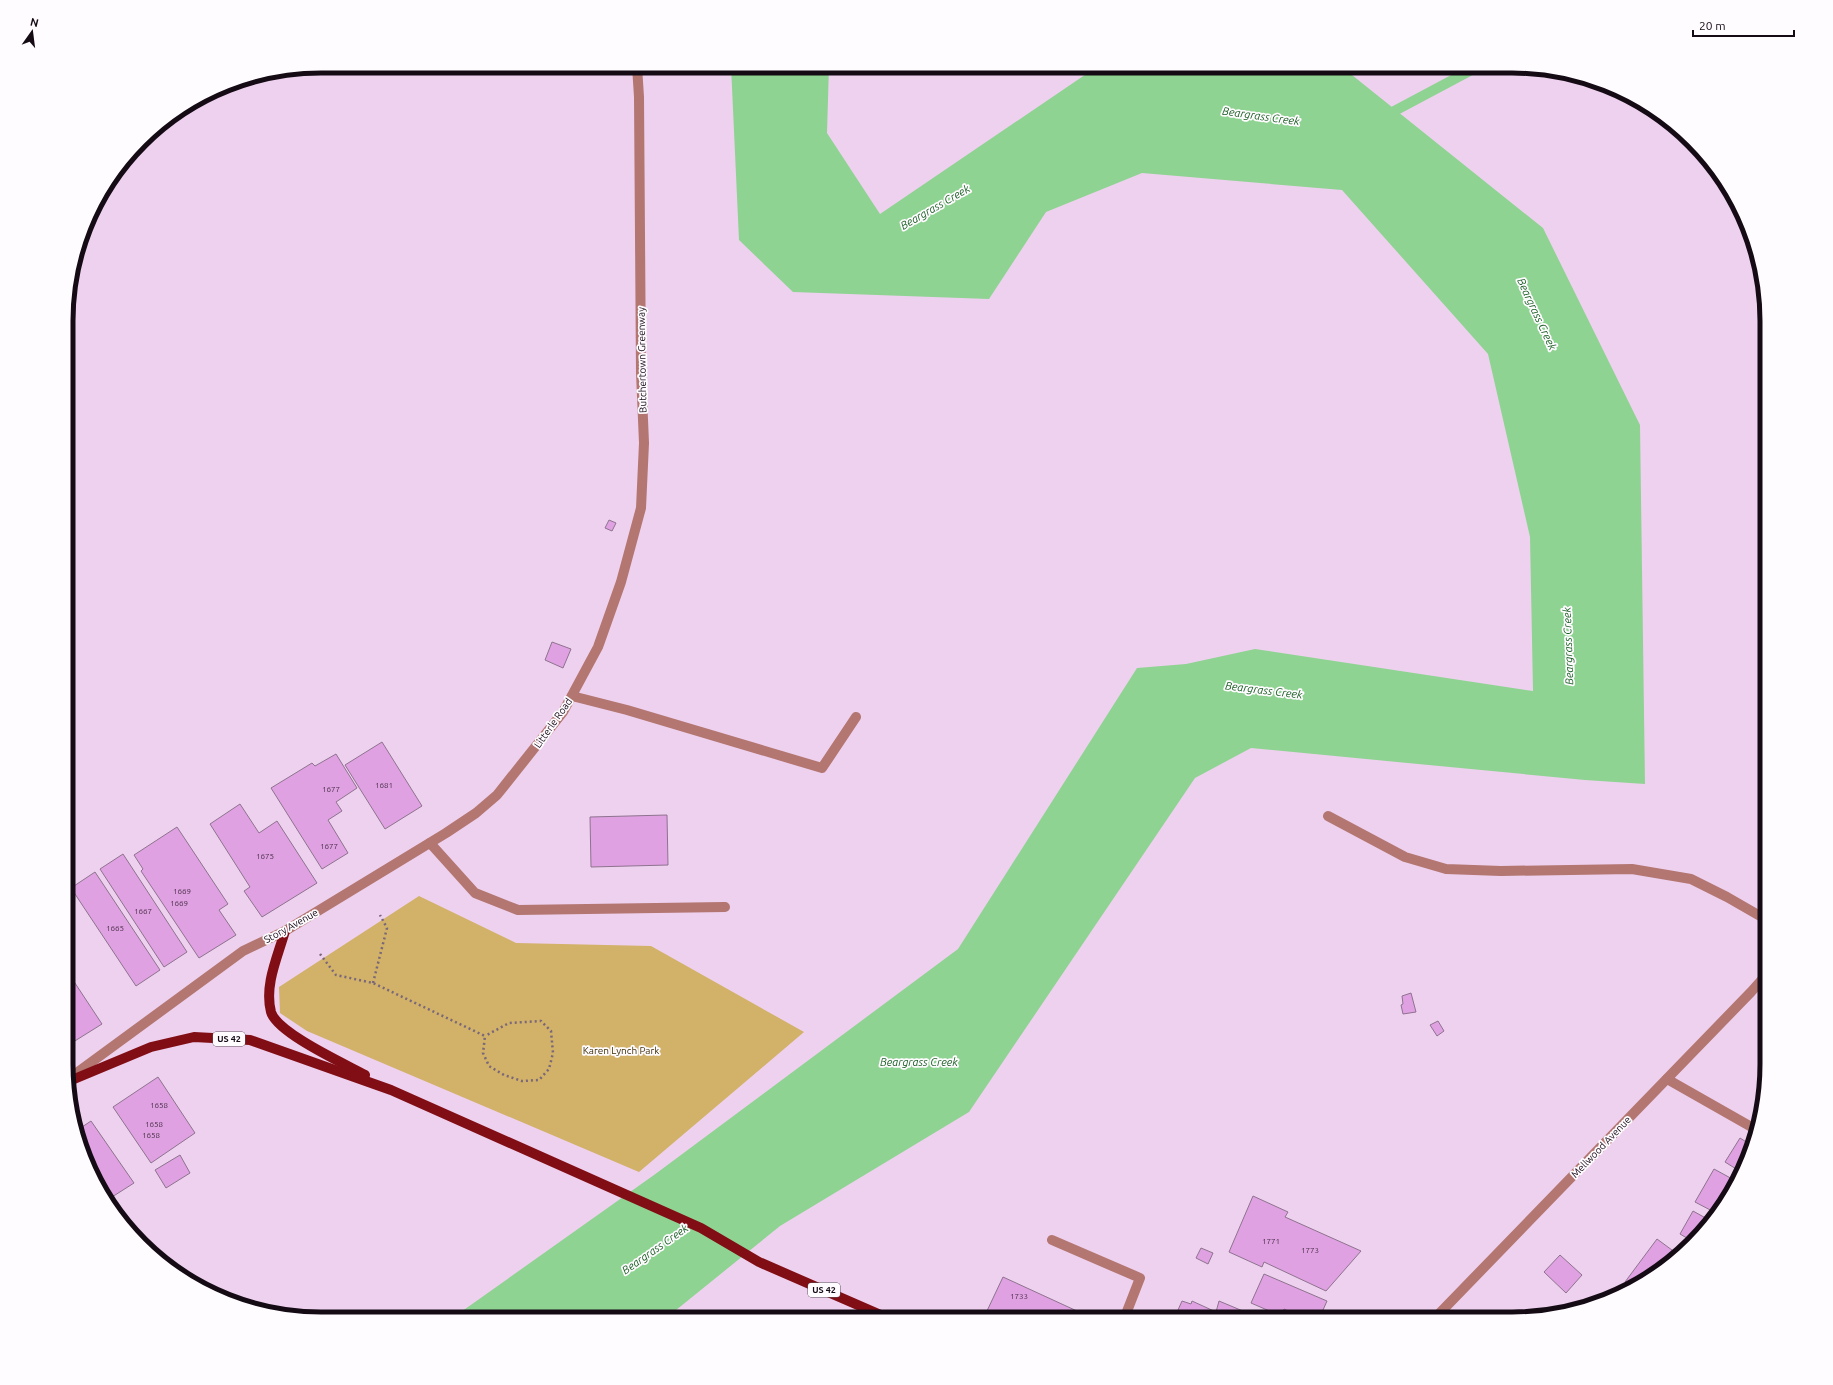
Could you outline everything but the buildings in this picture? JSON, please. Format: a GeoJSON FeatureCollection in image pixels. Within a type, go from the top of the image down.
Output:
{"type":"FeatureCollection","features":[{"type":"Feature","properties":{"kind":"main road"},"geometry":{"type":"LineString","coordinates":[[285,931],[271,978],[270,994],[272,1013],[282,1027],[300,1039],[391,1090]]}},
{"type":"Feature","properties":{"kind":"main road","name":"US 42"},"geometry":{"type":"LineString","coordinates":[[74,1078],[151,1047],[194,1037],[250,1040],[391,1090],[701,1228],[759,1262],[874,1312]]}},
{"type":"Feature","properties":{"kind":"street","name":"Butchertown Greenway"},"geometry":{"type":"LineString","coordinates":[[598,647],[621,582],[641,508],[644,443],[641,365],[639,97],[637,73]]}},
{"type":"Feature","properties":{"kind":"street","name":"Litterle Road"},"geometry":{"type":"LineString","coordinates":[[515,774],[563,712],[598,647]]}},
{"type":"Feature","properties":{"kind":"street"},"geometry":{"type":"LineString","coordinates":[[572,696],[627,710],[822,768],[856,717]]}},
{"type":"Feature","properties":{"kind":"street","name":"Story Avenue"},"geometry":{"type":"LineString","coordinates":[[74,1076],[243,951],[285,931],[430,843],[476,813],[497,795],[515,774]]}},
{"type":"Feature","properties":{"kind":"street"},"geometry":{"type":"LineString","coordinates":[[1328,816],[1405,857],[1446,869],[1501,871],[1632,869],[1691,879],[1760,916]]}},
{"type":"Feature","properties":{"kind":"street"},"geometry":{"type":"LineString","coordinates":[[430,843],[475,893],[518,910],[725,907]]}},
{"type":"Feature","properties":{"kind":"street","name":"Mellwood Avenue"},"geometry":{"type":"LineString","coordinates":[[1441,1312],[1668,1079],[1760,981]]}},
{"type":"Feature","properties":{"kind":"street"},"geometry":{"type":"LineString","coordinates":[[1668,1079],[1752,1127]]}},
{"type":"Feature","properties":{"kind":"street"},"geometry":{"type":"LineString","coordinates":[[1052,1240],[1140,1278],[1127,1312]]}},
{"type":"Feature","properties":{"kind":"path"},"geometry":{"type":"LineString","coordinates":[[373,983],[387,928],[380,915]]}},
{"type":"Feature","properties":{"kind":"path"},"geometry":{"type":"LineString","coordinates":[[320,954],[336,975],[373,983],[485,1036]]}},
{"type":"Feature","properties":{"kind":"path"},"geometry":{"type":"LineString","coordinates":[[541,1022],[551,1031],[553,1041],[553,1053],[549,1069],[539,1080],[522,1081],[504,1075],[489,1066],[483,1053],[485,1036],[509,1023],[541,1022]]}},
{"type":"Feature","properties":{"kind":"green space","name":"Karen Lynch Park"},"geometry":{"type":"Polygon","coordinates":[[[419,896],[516,943],[651,946],[804,1032],[639,1172],[307,1031],[280,1013],[279,987],[419,896]]]}},
{"type":"Feature","properties":{"kind":"water","name":"Beargrass Creek"},"geometry":{"type":"Polygon","coordinates":[[[731,73],[829,73],[827,133],[880,214],[1088,73],[1349,73],[1543,228],[1640,425],[1645,784],[1585,780],[1251,748],[1195,778],[969,1112],[780,1226],[674,1312],[461,1312],[654,1175],[958,949],[1137,668],[1186,664],[1255,649],[1533,691],[1530,537],[1488,354],[1342,190],[1142,173],[1046,212],[989,299],[793,292],[739,240],[731,73]]]}},
{"type":"Feature","properties":{"kind":"waterway"},"geometry":{"type":"LineString","coordinates":[[1385,116],[1466,73]]}}]}
